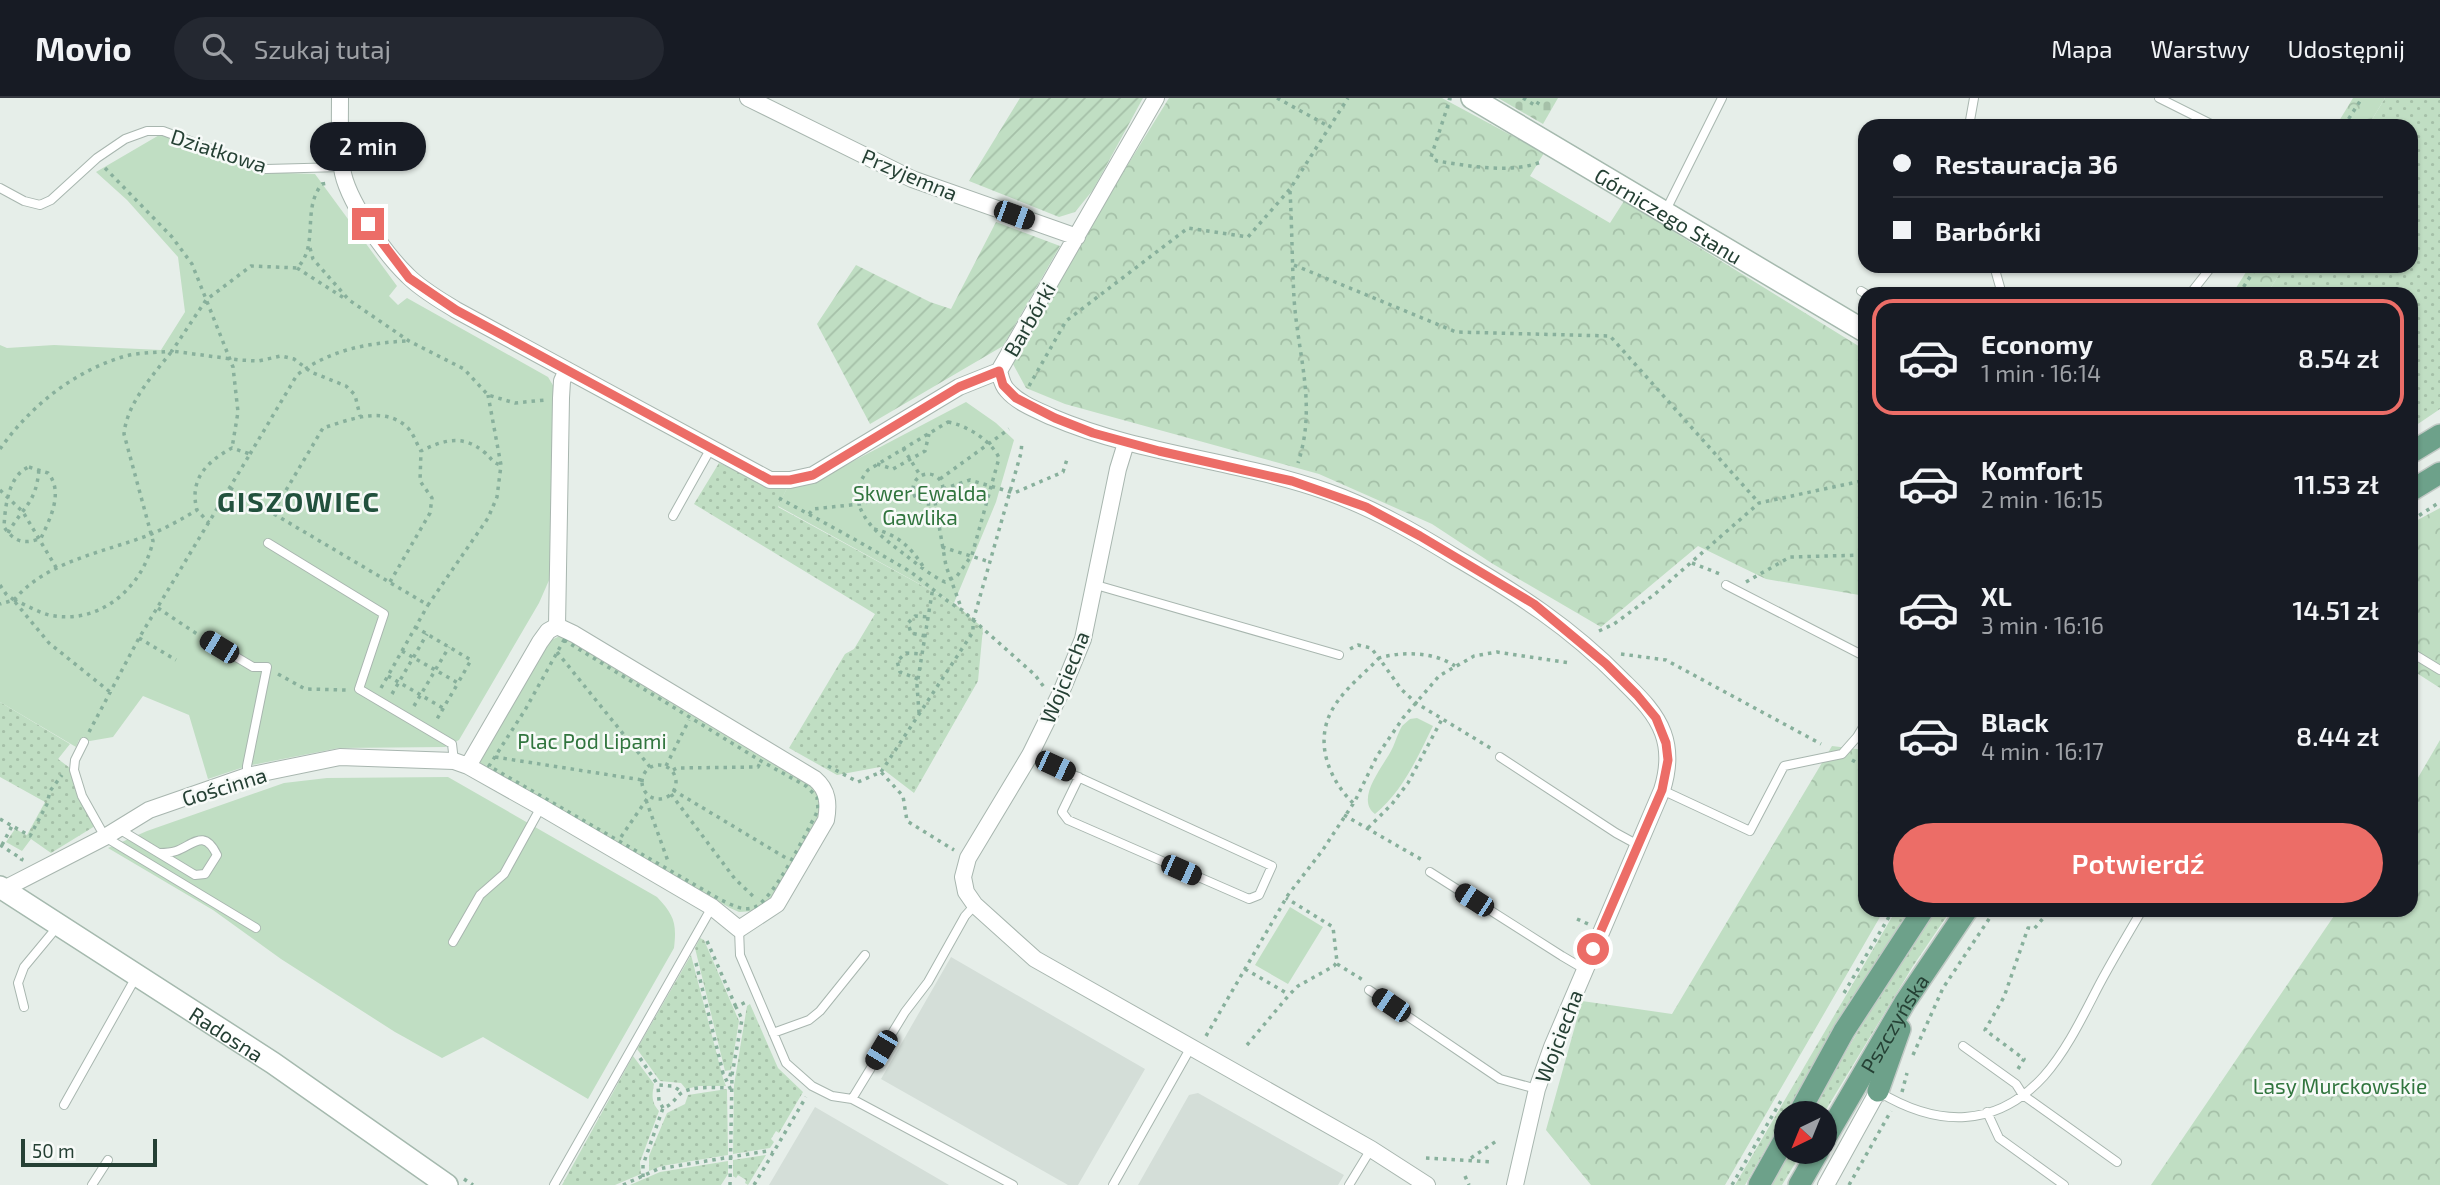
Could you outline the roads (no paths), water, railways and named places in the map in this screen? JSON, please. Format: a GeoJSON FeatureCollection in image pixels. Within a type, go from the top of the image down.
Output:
{"type":"FeatureCollection","features":[{"type":"Feature","properties":{"kind":"main road"},"geometry":{"type":"LineString","coordinates":[[2418,448],[2440,435]]}},
{"type":"Feature","properties":{"kind":"main road"},"geometry":{"type":"LineString","coordinates":[[2418,486],[2440,473]]}},
{"type":"Feature","properties":{"kind":"main road","name":"Pszczyńska"},"geometry":{"type":"LineString","coordinates":[[1806,1101],[1844,1031],[1918,917]]}},
{"type":"Feature","properties":{"kind":"main road","name":"Pszczyńska"},"geometry":{"type":"LineString","coordinates":[[1838,1117],[1905,1003],[1962,917]]}},
{"type":"Feature","properties":{"kind":"main road"},"geometry":{"type":"LineString","coordinates":[[1887,1097],[1905,1003]]}},
{"type":"Feature","properties":{"kind":"main road"},"geometry":{"type":"LineString","coordinates":[[1759,1185],[1774,1158]]}},
{"type":"Feature","properties":{"kind":"main road"},"geometry":{"type":"LineString","coordinates":[[1799,1185],[1811,1164]]}},
{"type":"Feature","properties":{"kind":"street"},"geometry":{"type":"LineString","coordinates":[[340,98],[344,180],[356,207],[409,278],[456,310],[711,448]]}},
{"type":"Feature","properties":{"kind":"street","name":"Przyjemna"},"geometry":{"type":"LineString","coordinates":[[748,98],[912,179],[1077,237]]}},
{"type":"Feature","properties":{"kind":"street","name":"Barbórki"},"geometry":{"type":"LineString","coordinates":[[711,448],[770,480],[790,480],[813,475],[959,387],[999,371],[1156,98]]}},
{"type":"Feature","properties":{"kind":"street","name":"Górniczego Stanu"},"geometry":{"type":"LineString","coordinates":[[1472,98],[1858,327]]}},
{"type":"Feature","properties":{"kind":"street"},"geometry":{"type":"LineString","coordinates":[[557,626],[561,398],[562,381],[567,370]]}},
{"type":"Feature","properties":{"kind":"street","name":"Wojciecha"},"geometry":{"type":"LineString","coordinates":[[999,371],[1003,385],[1021,402],[1074,426],[1126,443],[1272,475],[1350,501],[1420,536],[1534,604],[1606,664],[1656,718],[1666,743],[1668,760],[1662,790],[1552,1047],[1537,1089],[1515,1185]]}},
{"type":"Feature","properties":{"kind":"street","name":"Wojciecha"},"geometry":{"type":"LineString","coordinates":[[1126,443],[1083,639],[1030,755],[968,858],[963,877],[966,892],[975,905],[1035,959],[1371,1149],[1427,1185]]}},
{"type":"Feature","properties":{"kind":"street"},"geometry":{"type":"LineString","coordinates":[[557,626],[574,634],[794,772],[823,786],[829,806],[826,820],[776,904],[739,929],[712,907],[541,807],[461,764],[541,642],[548,632],[557,626]]}},
{"type":"Feature","properties":{"kind":"street","name":"Gościnna"},"geometry":{"type":"LineString","coordinates":[[1,890],[112,833],[149,810],[247,776],[340,757],[461,764]]}},
{"type":"Feature","properties":{"kind":"street","name":"Radosna"},"geometry":{"type":"LineString","coordinates":[[1,890],[60,924],[284,1071],[436,1182]]}},
{"type":"Feature","properties":{"kind":"street"},"geometry":{"type":"LineString","coordinates":[[1826,1185],[1887,1097]]}},
{"type":"Feature","properties":{"kind":"lane"},"geometry":{"type":"LineString","coordinates":[[1665,212],[1722,98]]}},
{"type":"Feature","properties":{"kind":"lane"},"geometry":{"type":"LineString","coordinates":[[1970,119],[1974,98]]}},
{"type":"Feature","properties":{"kind":"lane"},"geometry":{"type":"LineString","coordinates":[[2159,98],[2201,119]]}},
{"type":"Feature","properties":{"kind":"lane","name":"Działkowa"},"geometry":{"type":"LineString","coordinates":[[0,188],[24,201],[40,205],[51,200],[97,158],[125,139],[146,131],[163,131],[266,169],[342,167]]}},
{"type":"Feature","properties":{"kind":"lane"},"geometry":{"type":"LineString","coordinates":[[2196,287],[2206,273]]}},
{"type":"Feature","properties":{"kind":"lane"},"geometry":{"type":"LineString","coordinates":[[673,516],[711,448]]}},
{"type":"Feature","properties":{"kind":"lane"},"geometry":{"type":"LineString","coordinates":[[268,542],[384,614],[359,689],[452,744],[461,764]]}},
{"type":"Feature","properties":{"kind":"lane"},"geometry":{"type":"LineString","coordinates":[[1728,582],[1858,653]]}},
{"type":"Feature","properties":{"kind":"lane"},"geometry":{"type":"LineString","coordinates":[[1096,585],[1339,654]]}},
{"type":"Feature","properties":{"kind":"lane"},"geometry":{"type":"LineString","coordinates":[[206,639],[253,667],[267,667],[247,776]]}},
{"type":"Feature","properties":{"kind":"lane"},"geometry":{"type":"LineString","coordinates":[[2418,657],[2440,670]]}},
{"type":"Feature","properties":{"kind":"lane"},"geometry":{"type":"LineString","coordinates":[[1662,790],[1750,831],[1784,766],[1842,754],[1858,735]]}},
{"type":"Feature","properties":{"kind":"lane"},"geometry":{"type":"LineString","coordinates":[[84,742],[75,760],[74,770],[82,796],[112,833],[256,928]]}},
{"type":"Feature","properties":{"kind":"lane"},"geometry":{"type":"LineString","coordinates":[[1030,755],[1079,777],[1272,866],[1259,895],[1249,899],[1068,820],[1062,812],[1079,777]]}},
{"type":"Feature","properties":{"kind":"lane"},"geometry":{"type":"LineString","coordinates":[[1500,757],[1616,834],[1638,845]]}},
{"type":"Feature","properties":{"kind":"lane"},"geometry":{"type":"LineString","coordinates":[[453,942],[480,895],[504,874],[541,807]]}},
{"type":"Feature","properties":{"kind":"lane"},"geometry":{"type":"LineString","coordinates":[[112,833],[159,853],[195,875],[202,876],[210,869],[217,855],[210,844],[202,840],[193,841],[175,852],[159,853]]}},
{"type":"Feature","properties":{"kind":"lane"},"geometry":{"type":"LineString","coordinates":[[1430,872],[1584,968]]}},
{"type":"Feature","properties":{"kind":"lane"},"geometry":{"type":"LineString","coordinates":[[852,1098],[905,1012],[928,982],[965,916],[975,905]]}},
{"type":"Feature","properties":{"kind":"lane"},"geometry":{"type":"LineString","coordinates":[[554,1185],[712,907]]}},
{"type":"Feature","properties":{"kind":"lane"},"geometry":{"type":"LineString","coordinates":[[1887,1097],[1932,1116],[1967,1118],[1999,1108],[2023,1095],[2045,1075],[2085,1015],[2096,990],[2138,917]]}},
{"type":"Feature","properties":{"kind":"lane"},"geometry":{"type":"LineString","coordinates":[[24,1007],[18,983],[24,967],[60,924]]}},
{"type":"Feature","properties":{"kind":"lane"},"geometry":{"type":"LineString","coordinates":[[739,929],[740,955],[786,1063],[812,1086],[832,1097],[852,1098],[1013,1185]]}},
{"type":"Feature","properties":{"kind":"lane"},"geometry":{"type":"LineString","coordinates":[[773,1033],[809,1020],[820,1011],[865,955]]}},
{"type":"Feature","properties":{"kind":"lane"},"geometry":{"type":"LineString","coordinates":[[64,1105],[137,975]]}},
{"type":"Feature","properties":{"kind":"lane"},"geometry":{"type":"LineString","coordinates":[[1369,990],[1500,1079],[1537,1089]]}},
{"type":"Feature","properties":{"kind":"lane"},"geometry":{"type":"LineString","coordinates":[[1964,1046],[2010,1080],[2023,1095],[2116,1162]]}},
{"type":"Feature","properties":{"kind":"lane"},"geometry":{"type":"LineString","coordinates":[[1113,1185],[1195,1049]]}},
{"type":"Feature","properties":{"kind":"lane"},"geometry":{"type":"LineString","coordinates":[[1987,1112],[1999,1138],[2064,1185]]}},
{"type":"Feature","properties":{"kind":"lane"},"geometry":{"type":"LineString","coordinates":[[1349,1185],[1371,1149]]}},
{"type":"Feature","properties":{"kind":"lane"},"geometry":{"type":"LineString","coordinates":[[92,1185],[108,1160]]}},
{"type":"Feature","properties":{"kind":"district","name":"GISZOWIEC"},"geometry":{"type":"Point","coordinates":[299,501]}},
{"type":"Feature","properties":{"kind":"park label","name":"Skwer Ewalda Gawlika"},"geometry":{"type":"Point","coordinates":[920,504]}},
{"type":"Feature","properties":{"kind":"park label","name":"Plac Pod Lipami"},"geometry":{"type":"Point","coordinates":[592,740]}},
{"type":"Feature","properties":{"kind":"park label","name":"Lasy Murckowskie"},"geometry":{"type":"Point","coordinates":[2340,1085]}}]}
